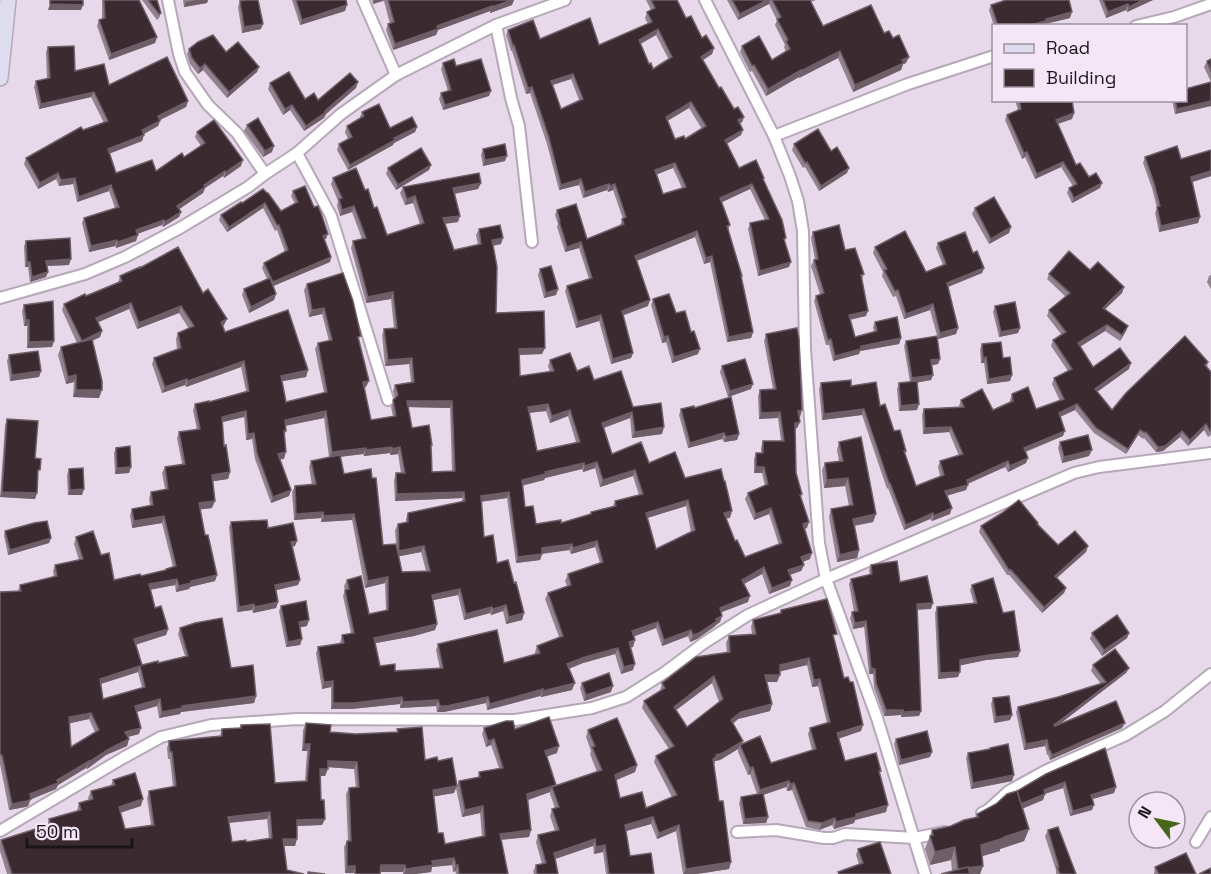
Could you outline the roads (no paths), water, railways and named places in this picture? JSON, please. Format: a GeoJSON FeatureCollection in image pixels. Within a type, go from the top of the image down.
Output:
{"type":"FeatureCollection","features":[{"type":"Feature","properties":{"kind":"main road"},"geometry":{"type":"LineString","coordinates":[[0,78],[5,9]]}},
{"type":"Feature","properties":{"kind":"street"},"geometry":{"type":"LineString","coordinates":[[168,0],[184,72],[208,105],[237,132],[265,174]]}},
{"type":"Feature","properties":{"kind":"street"},"geometry":{"type":"LineString","coordinates":[[363,0],[396,75]]}},
{"type":"Feature","properties":{"kind":"street"},"geometry":{"type":"LineString","coordinates":[[0,298],[86,274],[180,228],[248,187],[297,153],[341,114],[396,75],[496,25],[565,0]]}},
{"type":"Feature","properties":{"kind":"street"},"geometry":{"type":"LineString","coordinates":[[705,0],[774,136],[798,201],[803,231],[805,349],[819,543],[826,579],[877,718],[925,874]]}},
{"type":"Feature","properties":{"kind":"street"},"geometry":{"type":"LineString","coordinates":[[1144,24],[1174,17],[1211,4]]}},
{"type":"Feature","properties":{"kind":"street"},"geometry":{"type":"LineString","coordinates":[[496,25],[519,126],[532,242]]}},
{"type":"Feature","properties":{"kind":"street"},"geometry":{"type":"LineString","coordinates":[[774,136],[908,84],[992,56]]}},
{"type":"Feature","properties":{"kind":"street"},"geometry":{"type":"LineString","coordinates":[[297,153],[331,216],[388,400]]}},
{"type":"Feature","properties":{"kind":"street"},"geometry":{"type":"LineString","coordinates":[[0,831],[161,737],[211,725],[297,719],[515,720],[592,708],[626,697],[748,615],[826,579],[1074,473],[1099,467],[1211,453]]}},
{"type":"Feature","properties":{"kind":"street"},"geometry":{"type":"LineString","coordinates":[[971,820],[988,810],[1009,791],[1045,771],[1126,735],[1165,711],[1211,674]]}},
{"type":"Feature","properties":{"kind":"street"},"geometry":{"type":"LineString","coordinates":[[1196,842],[1211,817]]}},
{"type":"Feature","properties":{"kind":"street"},"geometry":{"type":"LineString","coordinates":[[736,832],[776,830],[824,838],[845,834],[915,838],[954,828]]}}]}
